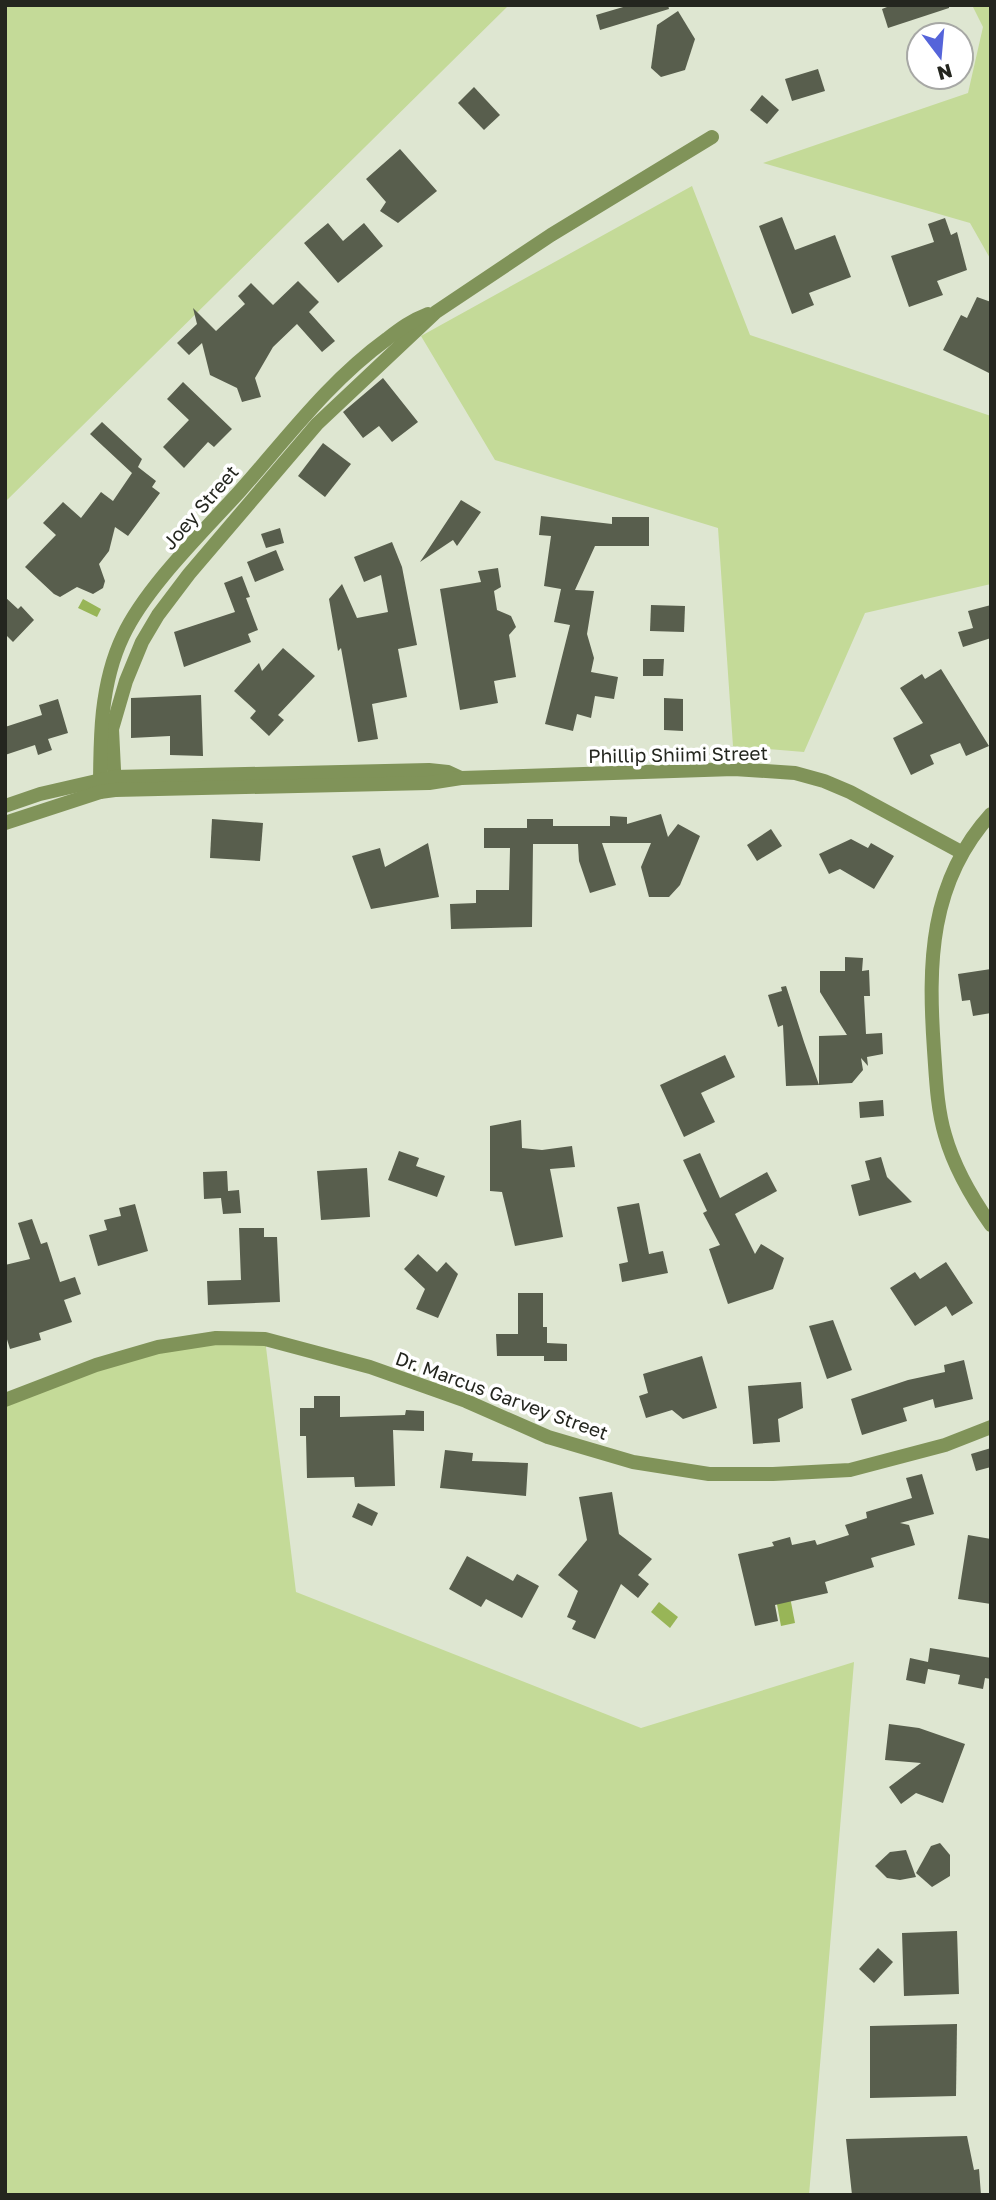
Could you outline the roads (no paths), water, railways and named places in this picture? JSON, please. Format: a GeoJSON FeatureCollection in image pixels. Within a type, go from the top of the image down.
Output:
{"type":"FeatureCollection","features":[{"type":"Feature","properties":{"kind":"street","name":"Joey Street"},"geometry":{"type":"LineString","coordinates":[[107,784],[103,710],[108,674],[124,634],[144,603],[178,560],[315,402],[361,358],[414,319],[436,312],[551,235],[712,137]]}},
{"type":"Feature","properties":{"kind":"street","name":"Phillip Shiimi Street"},"geometry":{"type":"LineString","coordinates":[[5,806],[40,794],[107,784],[429,770],[449,772],[461,778],[734,769],[794,773],[824,781],[850,792],[961,852]]}},
{"type":"Feature","properties":{"kind":"street","name":"Phillip Shiimi Street"},"geometry":{"type":"LineString","coordinates":[[5,823],[107,784]]}},
{"type":"Feature","properties":{"kind":"street"},"geometry":{"type":"LineString","coordinates":[[991,814],[961,852],[943,897],[930,968],[936,1086],[944,1135],[976,1205],[991,1226]]}},
{"type":"Feature","properties":{"kind":"street","name":"Dr. Marcus Garvey Street"},"geometry":{"type":"LineString","coordinates":[[5,1400],[96,1365],[158,1347],[216,1338],[265,1339],[370,1367],[466,1401],[548,1437],[633,1462],[709,1474],[773,1474],[850,1469],[945,1445],[991,1427]]}}]}
